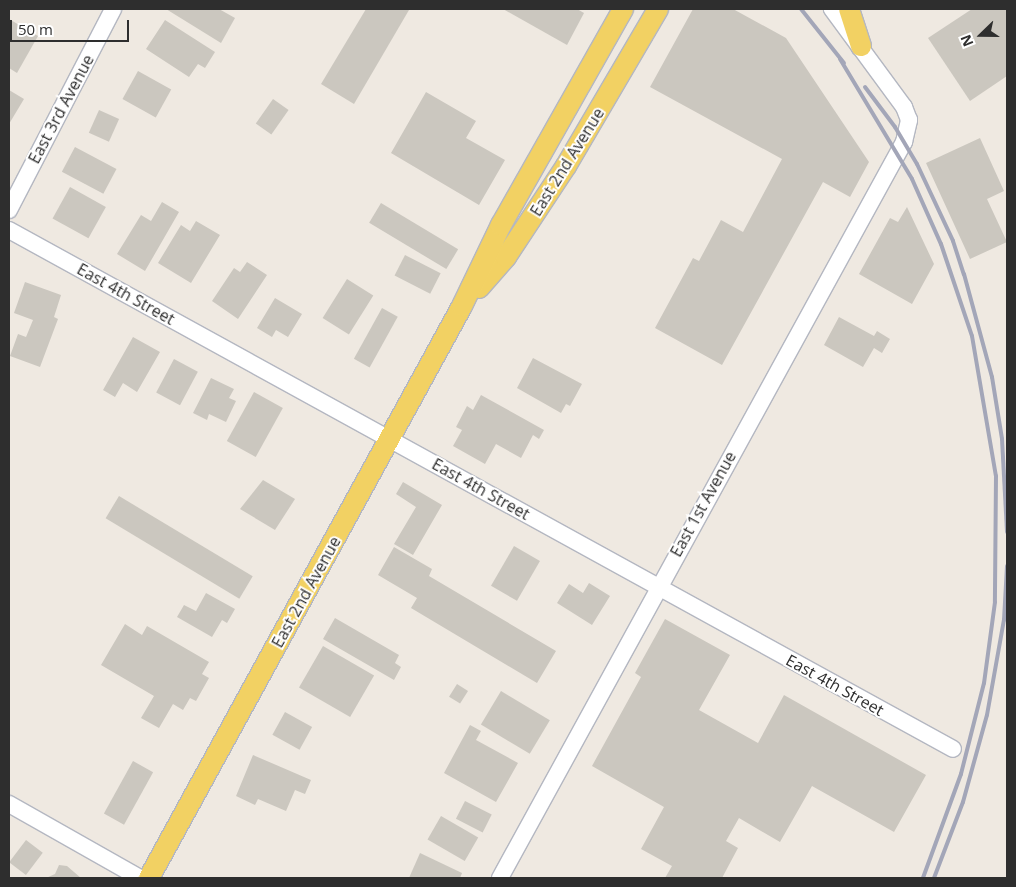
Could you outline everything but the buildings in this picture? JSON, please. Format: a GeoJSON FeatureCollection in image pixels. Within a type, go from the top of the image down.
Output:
{"type":"FeatureCollection","features":[{"type":"Feature","properties":{"kind":"main road","name":"East 2nd Avenue"},"geometry":{"type":"LineString","coordinates":[[149,878],[462,306],[501,224],[623,9]]}},
{"type":"Feature","properties":{"kind":"main road","name":"East 2nd Avenue"},"geometry":{"type":"LineString","coordinates":[[462,306],[511,250],[580,142],[658,9]]}},
{"type":"Feature","properties":{"kind":"main road"},"geometry":{"type":"LineString","coordinates":[[849,9],[861,46]]}},
{"type":"Feature","properties":{"kind":"street","name":"East 3rd Avenue"},"geometry":{"type":"LineString","coordinates":[[9,210],[114,9]]}},
{"type":"Feature","properties":{"kind":"street"},"geometry":{"type":"LineString","coordinates":[[832,9],[861,46]]}},
{"type":"Feature","properties":{"kind":"street","name":"East 1st Avenue"},"geometry":{"type":"LineString","coordinates":[[500,878],[658,588],[897,160],[908,131],[909,120],[904,107],[861,46]]}},
{"type":"Feature","properties":{"kind":"street","name":"East 4th Street"},"geometry":{"type":"LineString","coordinates":[[9,230],[953,749]]}},
{"type":"Feature","properties":{"kind":"street"},"geometry":{"type":"LineString","coordinates":[[9,804],[140,878]]}},
{"type":"Feature","properties":{"kind":"railway"},"geometry":{"type":"LineString","coordinates":[[801,9],[844,63]]}},
{"type":"Feature","properties":{"kind":"railway"},"geometry":{"type":"LineString","coordinates":[[840,59],[912,179],[941,244],[972,336],[996,476],[995,602],[984,683],[961,774],[923,878]]}},
{"type":"Feature","properties":{"kind":"railway"},"geometry":{"type":"LineString","coordinates":[[865,87],[895,127],[917,164],[953,241],[964,274],[992,377],[1002,439],[1007,532]]}},
{"type":"Feature","properties":{"kind":"railway"},"geometry":{"type":"LineString","coordinates":[[934,878],[963,802],[987,715],[1004,620],[1007,566]]}}]}
